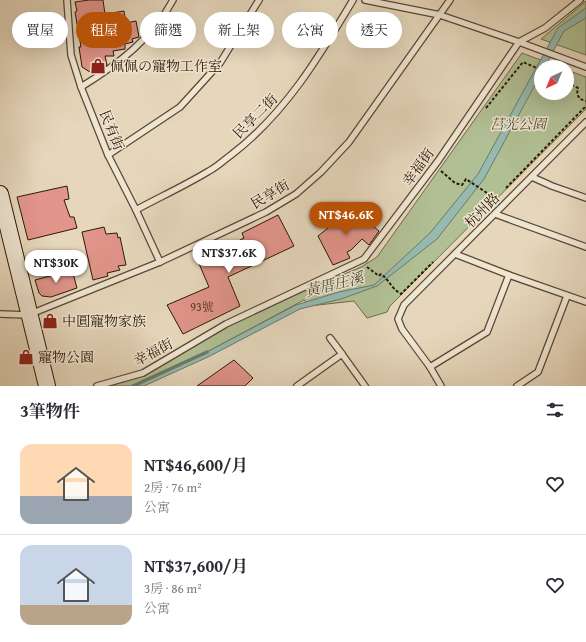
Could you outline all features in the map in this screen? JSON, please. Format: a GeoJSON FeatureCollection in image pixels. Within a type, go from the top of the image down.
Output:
{"type":"FeatureCollection","features":[{"type":"Feature","properties":{"kind":"main road"},"geometry":{"type":"LineString","coordinates":[[0,194],[28,315],[47,386]]}},
{"type":"Feature","properties":{"kind":"lane","name":"民有街"},"geometry":{"type":"LineString","coordinates":[[67,0],[71,55],[81,87],[108,155],[160,262]]}},
{"type":"Feature","properties":{"kind":"lane"},"geometry":{"type":"LineString","coordinates":[[81,87],[123,58],[143,40],[166,14],[173,0]]}},
{"type":"Feature","properties":{"kind":"lane"},"geometry":{"type":"LineString","coordinates":[[108,155],[180,107],[220,63],[259,0]]}},
{"type":"Feature","properties":{"kind":"lane","name":"民享二街"},"geometry":{"type":"LineString","coordinates":[[136,210],[210,171],[252,138],[274,117],[298,86],[328,42],[352,0]]}},
{"type":"Feature","properties":{"kind":"lane"},"geometry":{"type":"LineString","coordinates":[[365,0],[440,15],[586,67]]}},
{"type":"Feature","properties":{"kind":"lane"},"geometry":{"type":"LineString","coordinates":[[401,7],[402,0]]}},
{"type":"Feature","properties":{"kind":"lane","name":"民享街"},"geometry":{"type":"LineString","coordinates":[[28,315],[160,262],[266,212],[296,194],[321,172],[349,142],[450,0]]}},
{"type":"Feature","properties":{"kind":"lane","name":"幸福街"},"geometry":{"type":"LineString","coordinates":[[97,386],[142,373],[226,324],[364,259],[438,161],[519,42],[545,28],[580,0]]}},
{"type":"Feature","properties":{"kind":"lane","name":"杭州路"},"geometry":{"type":"LineString","coordinates":[[430,367],[402,329],[398,319],[404,305],[586,122]]}},
{"type":"Feature","properties":{"kind":"lane"},"geometry":{"type":"LineString","coordinates":[[532,177],[586,198]]}},
{"type":"Feature","properties":{"kind":"lane"},"geometry":{"type":"LineString","coordinates":[[495,214],[586,247]]}},
{"type":"Feature","properties":{"kind":"lane"},"geometry":{"type":"LineString","coordinates":[[455,254],[508,275],[586,302]]}},
{"type":"Feature","properties":{"kind":"lane"},"geometry":{"type":"LineString","coordinates":[[441,386],[430,367],[487,332],[508,275]]}},
{"type":"Feature","properties":{"kind":"lane"},"geometry":{"type":"LineString","coordinates":[[520,385],[538,372],[567,296]]}},
{"type":"Feature","properties":{"kind":"lane"},"geometry":{"type":"LineString","coordinates":[[0,314],[28,315]]}},
{"type":"Feature","properties":{"kind":"lane"},"geometry":{"type":"LineString","coordinates":[[330,338],[365,386]]}},
{"type":"Feature","properties":{"kind":"lane"},"geometry":{"type":"LineString","coordinates":[[297,386],[342,354]]}},
{"type":"Feature","properties":{"kind":"path"},"geometry":{"type":"LineString","coordinates":[[485,109],[522,62],[534,67]]}},
{"type":"Feature","properties":{"kind":"path"},"geometry":{"type":"LineString","coordinates":[[574,86],[578,88],[577,94],[580,99],[586,101]]}},
{"type":"Feature","properties":{"kind":"path"},"geometry":{"type":"LineString","coordinates":[[501,193],[586,106]]}},
{"type":"Feature","properties":{"kind":"path"},"geometry":{"type":"LineString","coordinates":[[437,169],[455,183],[462,185],[466,180],[496,199],[490,204]]}},
{"type":"Feature","properties":{"kind":"path"},"geometry":{"type":"LineString","coordinates":[[385,277],[393,289],[401,294],[435,260]]}},
{"type":"Feature","properties":{"kind":"green space"},"geometry":{"type":"Polygon","coordinates":[[[586,1],[586,55],[541,39],[586,1]]]}},
{"type":"Feature","properties":{"kind":"green space","name":"莒光公園"},"geometry":{"type":"Polygon","coordinates":[[[522,53],[540,60],[534,60],[534,100],[574,100],[574,73],[586,77],[586,109],[390,306],[387,312],[367,318],[354,301],[309,306],[304,300],[205,353],[133,386],[106,386],[143,373],[226,324],[361,267],[377,257],[522,53]]]}},
{"type":"Feature","properties":{"kind":"water"},"geometry":{"type":"Polygon","coordinates":[[[586,8],[586,18],[564,31],[549,60],[540,60],[558,28],[586,8]]]}},
{"type":"Feature","properties":{"kind":"water"},"geometry":{"type":"Polygon","coordinates":[[[534,72],[534,87],[484,179],[437,239],[377,286],[341,299],[300,309],[208,357],[144,386],[133,386],[205,353],[296,305],[339,292],[374,285],[430,233],[478,174],[534,72]]]}},
{"type":"Feature","properties":{"kind":"building"},"geometry":{"type":"Polygon","coordinates":[[[103,0],[105,12],[76,12],[76,18],[75,12],[77,11],[75,2],[103,0]]]}},
{"type":"Feature","properties":{"kind":"building"},"geometry":{"type":"Polygon","coordinates":[[[136,21],[139,37],[132,39],[132,22],[136,21]]]}},
{"type":"Feature","properties":{"kind":"building"},"geometry":{"type":"Polygon","coordinates":[[[79,48],[125,48],[113,51],[114,56],[105,56],[107,65],[102,69],[90,72],[82,67],[79,48]]]}},
{"type":"Feature","properties":{"kind":"building"},"geometry":{"type":"Polygon","coordinates":[[[67,186],[69,199],[64,200],[70,217],[74,217],[77,228],[28,240],[17,197],[67,186]]]}},
{"type":"Feature","properties":{"kind":"building"},"geometry":{"type":"Polygon","coordinates":[[[352,209],[379,231],[369,245],[362,239],[347,252],[350,258],[333,265],[318,236],[352,209]]]}},
{"type":"Feature","properties":{"kind":"building"},"geometry":{"type":"Polygon","coordinates":[[[278,215],[294,246],[228,277],[240,306],[183,334],[167,305],[209,287],[197,259],[203,256],[201,252],[212,247],[214,251],[218,249],[219,251],[241,241],[240,240],[244,238],[242,233],[278,215]]]}},
{"type":"Feature","properties":{"kind":"building"},"geometry":{"type":"Polygon","coordinates":[[[104,227],[106,234],[117,233],[118,238],[120,237],[126,265],[118,266],[120,270],[107,273],[108,276],[93,280],[82,232],[104,227]]]}},
{"type":"Feature","properties":{"kind":"building"},"geometry":{"type":"Polygon","coordinates":[[[72,270],[77,288],[51,297],[42,296],[39,293],[35,280],[72,270]]]}},
{"type":"Feature","properties":{"kind":"building"},"geometry":{"type":"Polygon","coordinates":[[[234,360],[253,378],[245,386],[197,386],[234,360]]]}},
{"type":"Feature","properties":{"kind":"waterway","name":"黃厝庄溪"},"geometry":{"type":"LineString","coordinates":[[133,386],[207,352]]}},
{"type":"Feature","properties":{"kind":"place","name":"佩佩の寵物工作室"},"geometry":{"type":"Point","coordinates":[98,66]}},
{"type":"Feature","properties":{"kind":"place","name":"中圓寵物家族"},"geometry":{"type":"Point","coordinates":[50,321]}},
{"type":"Feature","properties":{"kind":"place","name":"寵物公園"},"geometry":{"type":"Point","coordinates":[26,357]}}]}
